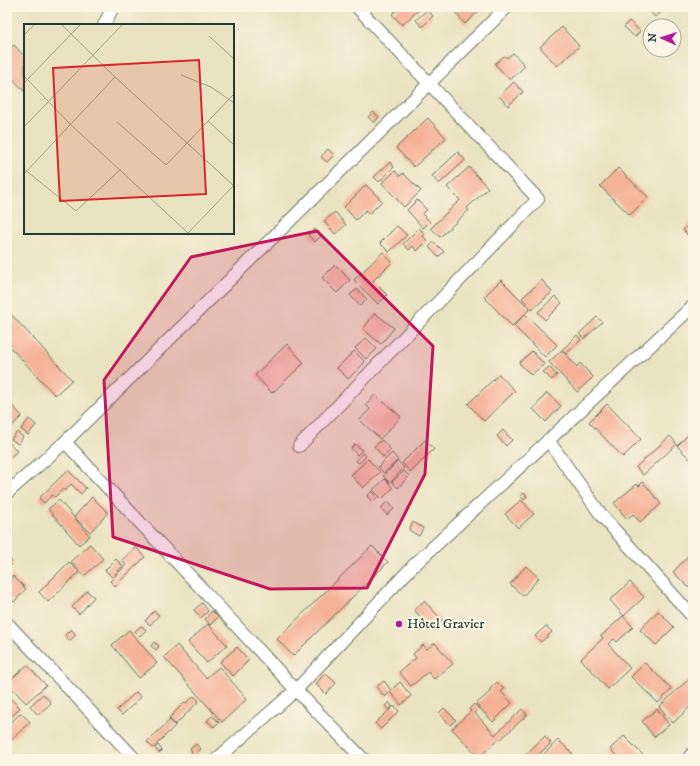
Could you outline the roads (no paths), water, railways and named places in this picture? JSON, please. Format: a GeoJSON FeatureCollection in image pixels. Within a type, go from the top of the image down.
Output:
{"type":"FeatureCollection","features":[{"type":"Feature","properties":{"kind":"street"},"geometry":{"type":"LineString","coordinates":[[104,24],[113,7]]}},
{"type":"Feature","properties":{"kind":"street"},"geometry":{"type":"LineString","coordinates":[[299,446],[538,199],[357,7]]}},
{"type":"Feature","properties":{"kind":"street"},"geometry":{"type":"LineString","coordinates":[[7,493],[65,442],[507,7]]}},
{"type":"Feature","properties":{"kind":"street"},"geometry":{"type":"LineString","coordinates":[[217,759],[296,690],[413,566],[693,306]]}},
{"type":"Feature","properties":{"kind":"street"},"geometry":{"type":"LineString","coordinates":[[548,440],[602,516],[693,617]]}},
{"type":"Feature","properties":{"kind":"street"},"geometry":{"type":"LineString","coordinates":[[65,442],[362,759]]}},
{"type":"Feature","properties":{"kind":"street"},"geometry":{"type":"LineString","coordinates":[[7,623],[135,759]]}},
{"type":"Feature","properties":{"kind":"street"},"geometry":{"type":"LineString","coordinates":[[688,759],[693,753]]}},
{"type":"Feature","properties":{"kind":"place","name":"Hôtel Gravier"},"geometry":{"type":"Point","coordinates":[399,624]}}]}
